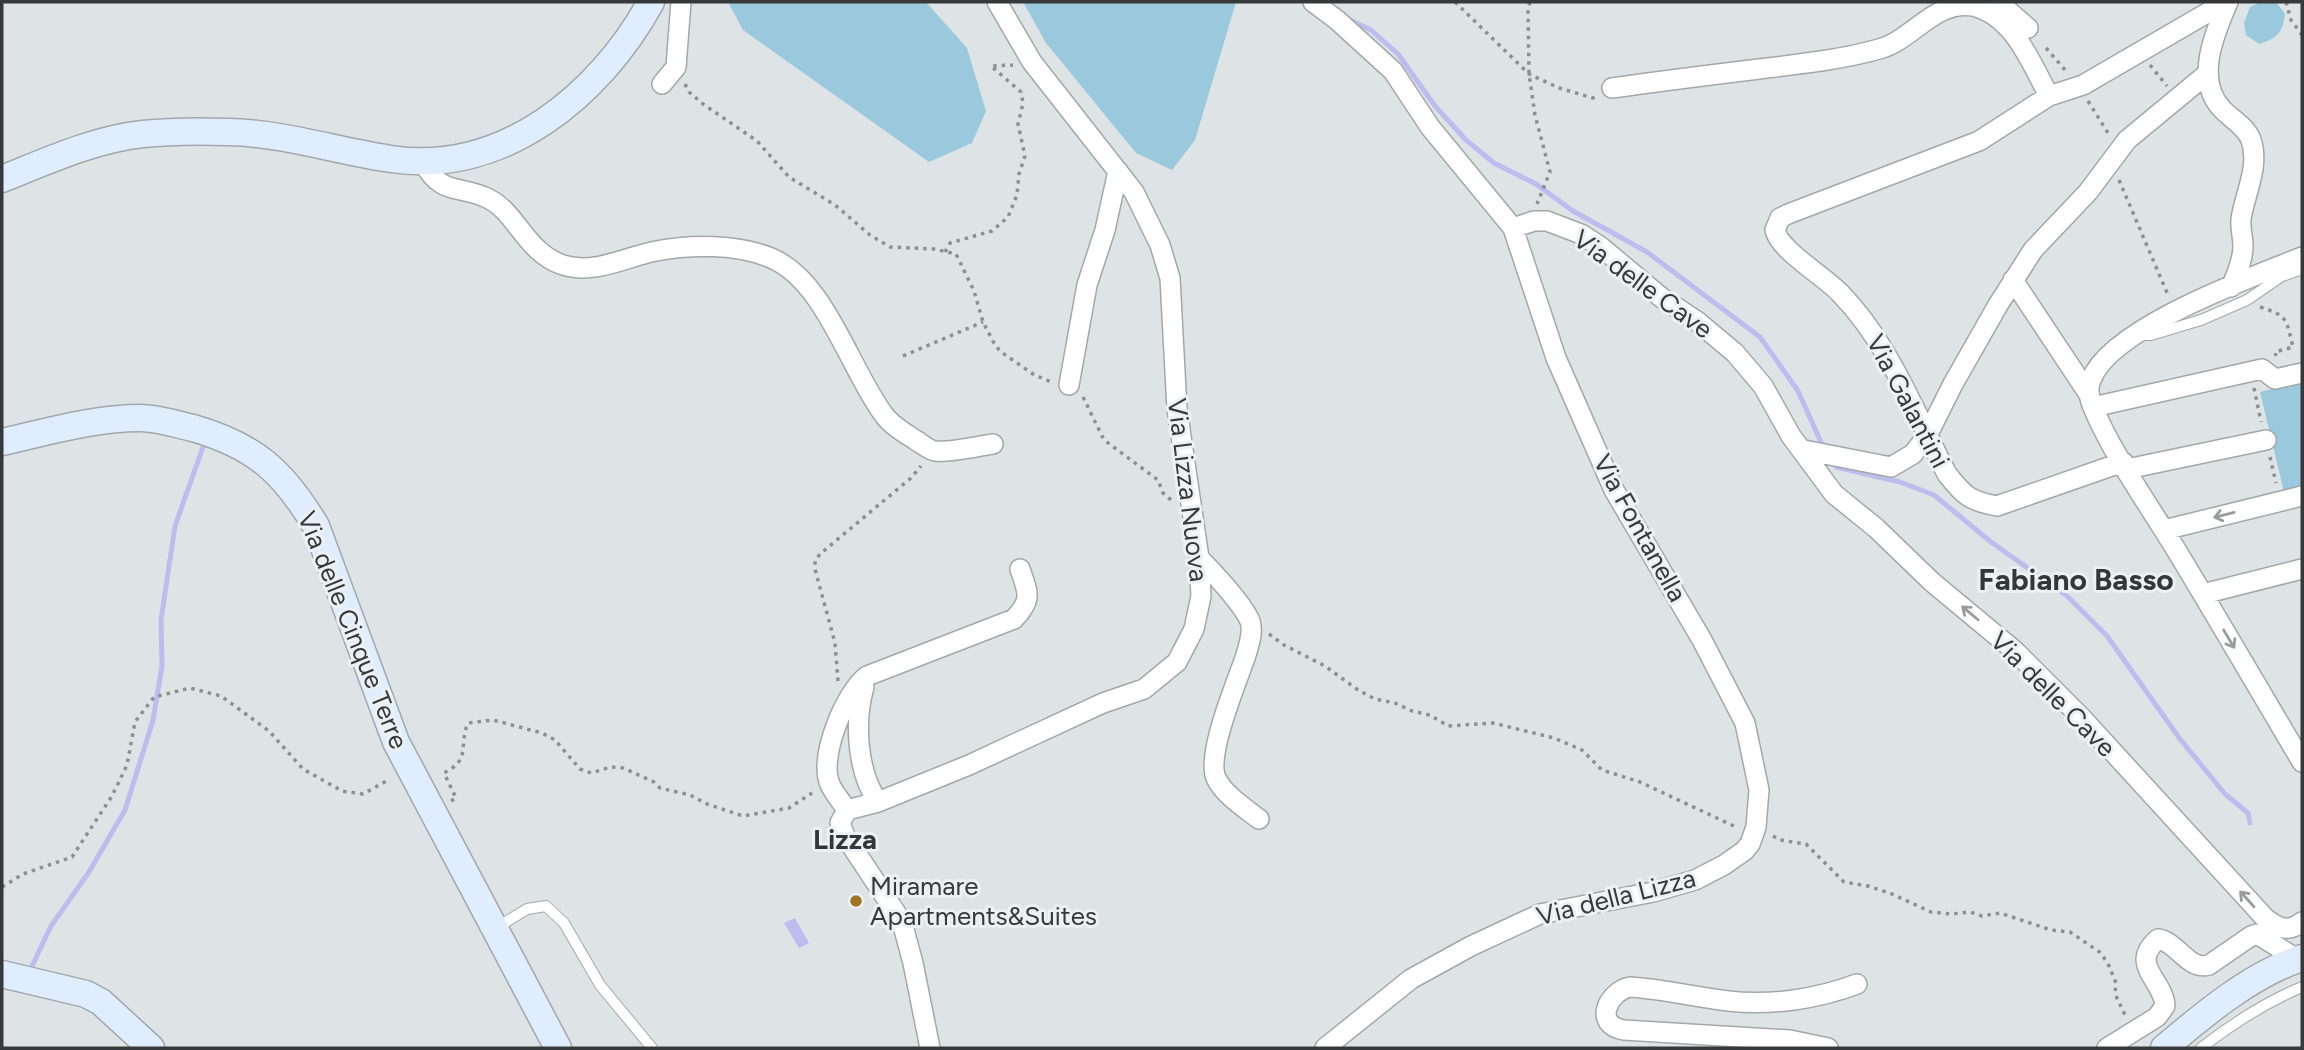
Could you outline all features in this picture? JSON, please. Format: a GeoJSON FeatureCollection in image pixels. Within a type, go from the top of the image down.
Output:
{"type":"FeatureCollection","features":[{"type":"Feature","properties":{"kind":"main road"},"geometry":{"type":"LineString","coordinates":[[2,178],[70,152],[142,134],[231,132],[391,159],[423,162],[461,159],[529,133],[566,107],[611,62],[631,37],[651,2]]}},
{"type":"Feature","properties":{"kind":"main road","name":"Via delle Cinque Terre"},"geometry":{"type":"LineString","coordinates":[[2,442],[105,421],[158,419],[232,442],[254,453],[280,474],[298,496],[316,526],[396,742],[558,1048]]}},
{"type":"Feature","properties":{"kind":"main road"},"geometry":{"type":"LineString","coordinates":[[2164,1048],[2204,1014],[2263,975],[2299,958]]}},
{"type":"Feature","properties":{"kind":"main road"},"geometry":{"type":"LineString","coordinates":[[2,974],[86,994],[101,1002],[151,1048]]}},
{"type":"Feature","properties":{"kind":"street"},"geometry":{"type":"LineString","coordinates":[[662,84],[676,67],[681,2]]}},
{"type":"Feature","properties":{"kind":"street","name":"Via Lizza Nuova"},"geometry":{"type":"LineString","coordinates":[[847,810],[878,802],[969,765],[1103,703],[1144,689],[1177,662],[1194,629],[1201,596],[1199,558],[1177,409],[1170,278],[1160,245],[1134,192],[1032,62],[998,2]]}},
{"type":"Feature","properties":{"kind":"street"},"geometry":{"type":"LineString","coordinates":[[1313,2],[1393,71],[1430,127],[1513,228]]}},
{"type":"Feature","properties":{"kind":"street"},"geometry":{"type":"LineString","coordinates":[[2227,2],[2211,47],[2208,73],[2211,89],[2220,107],[2238,122],[2250,138],[2255,159],[2241,221],[2243,248],[2231,287]]}},
{"type":"Feature","properties":{"kind":"street","name":"Via Galantini"},"geometry":{"type":"LineString","coordinates":[[2227,2],[2083,85],[2049,96],[1979,141],[1787,214],[1776,223],[1776,237],[1839,292],[1874,331],[1947,474],[1962,494],[1978,503],[1997,506],[2125,466],[2266,440]]}},
{"type":"Feature","properties":{"kind":"street"},"geometry":{"type":"LineString","coordinates":[[1612,88],[1842,59],[1884,48],[1930,16],[1949,7],[1969,5],[2005,8],[2028,28]]}},
{"type":"Feature","properties":{"kind":"street"},"geometry":{"type":"LineString","coordinates":[[1988,8],[2015,36],[2049,96]]}},
{"type":"Feature","properties":{"kind":"street"},"geometry":{"type":"LineString","coordinates":[[1808,451],[1891,467],[1913,454],[1927,436],[1953,384],[2033,250],[2088,192],[2127,140],[2208,73]]}},
{"type":"Feature","properties":{"kind":"street"},"geometry":{"type":"LineString","coordinates":[[423,162],[431,177],[441,185],[489,200],[501,208],[542,255],[564,265],[589,269],[657,251],[708,247],[771,257],[793,269],[818,300],[884,416],[905,434],[934,451],[993,444]]}},
{"type":"Feature","properties":{"kind":"street"},"geometry":{"type":"LineString","coordinates":[[1069,384],[1087,285],[1105,230],[1118,171]]}},
{"type":"Feature","properties":{"kind":"street","name":"Via delle Cave"},"geometry":{"type":"LineString","coordinates":[[1513,228],[1534,221],[1546,221],[1581,234],[1601,247],[1662,298],[1698,322],[1735,354],[1763,386],[1791,436],[1808,451],[1834,494],[1876,528],[1932,582],[2015,651],[2080,716],[2265,918],[2279,928],[2286,929],[2302,922]]}},
{"type":"Feature","properties":{"kind":"street","name":"Via Fontanella"},"geometry":{"type":"LineString","coordinates":[[1513,228],[1556,358],[1614,490],[1702,639],[1745,723],[1759,790],[1756,827]]}},
{"type":"Feature","properties":{"kind":"street"},"geometry":{"type":"LineString","coordinates":[[2243,248],[2257,259],[2280,266]]}},
{"type":"Feature","properties":{"kind":"street"},"geometry":{"type":"LineString","coordinates":[[2091,400],[2091,379],[2102,362],[2117,347],[2175,310],[2302,257]]}},
{"type":"Feature","properties":{"kind":"street"},"geometry":{"type":"LineString","coordinates":[[2013,280],[2091,400],[2125,466],[2302,762]]}},
{"type":"Feature","properties":{"kind":"street"},"geometry":{"type":"LineString","coordinates":[[2091,400],[2262,369],[2275,379],[2302,373]]}},
{"type":"Feature","properties":{"kind":"street"},"geometry":{"type":"LineString","coordinates":[[2164,530],[2302,496]]}},
{"type":"Feature","properties":{"kind":"street"},"geometry":{"type":"LineString","coordinates":[[1199,558],[1214,573],[1251,623],[1250,642],[1228,707],[1213,766],[1217,780],[1232,798],[1259,819]]}},
{"type":"Feature","properties":{"kind":"street"},"geometry":{"type":"LineString","coordinates":[[930,1048],[914,964],[902,922],[845,836],[841,822],[847,810],[829,782],[828,760],[833,735],[858,683],[867,676],[1014,619],[1027,602],[1028,593],[1020,569]]}},
{"type":"Feature","properties":{"kind":"street"},"geometry":{"type":"LineString","coordinates":[[2203,594],[2302,569]]}},
{"type":"Feature","properties":{"kind":"street"},"geometry":{"type":"LineString","coordinates":[[867,676],[857,719],[859,744],[869,790],[878,802]]}},
{"type":"Feature","properties":{"kind":"street","name":"Via della Lizza"},"geometry":{"type":"LineString","coordinates":[[1325,1048],[1411,979],[1471,946],[1540,914],[1653,892],[1695,880],[1744,851],[1756,827]]}},
{"type":"Feature","properties":{"kind":"street"},"geometry":{"type":"LineString","coordinates":[[2107,1048],[2157,1017],[2165,1006],[2164,996],[2148,972],[2146,960],[2147,952],[2158,939],[2166,940],[2191,961],[2203,967],[2257,934],[2299,958]]}},
{"type":"Feature","properties":{"kind":"street"},"geometry":{"type":"LineString","coordinates":[[1828,1048],[1765,1038],[1624,1030],[1611,1025],[1606,1011],[1616,992],[1630,987],[1731,1001],[1782,1001],[1829,995],[1857,984]]}},
{"type":"Feature","properties":{"kind":"lane"},"geometry":{"type":"LineString","coordinates":[[2136,335],[2151,335],[2201,320],[2247,300],[2282,276],[2302,269]]}},
{"type":"Feature","properties":{"kind":"lane"},"geometry":{"type":"LineString","coordinates":[[495,929],[527,909],[546,906],[564,923],[600,985],[652,1048]]}},
{"type":"Feature","properties":{"kind":"lane"},"geometry":{"type":"LineString","coordinates":[[2202,1048],[2220,1033],[2279,997],[2302,987]]}},
{"type":"Feature","properties":{"kind":"path"},"geometry":{"type":"LineString","coordinates":[[1455,2],[1529,74],[1559,88],[1593,98],[1612,88]]}},
{"type":"Feature","properties":{"kind":"path"},"geometry":{"type":"LineString","coordinates":[[1530,2],[1529,74],[1535,115],[1550,172],[1538,200]]}},
{"type":"Feature","properties":{"kind":"path"},"geometry":{"type":"LineString","coordinates":[[2286,2],[2291,20],[2302,34]]}},
{"type":"Feature","properties":{"kind":"path"},"geometry":{"type":"LineString","coordinates":[[2028,28],[2071,78]]}},
{"type":"Feature","properties":{"kind":"path"},"geometry":{"type":"LineString","coordinates":[[945,252],[950,243],[983,235],[1002,224],[1017,195],[1019,174],[1025,156],[1018,124],[1023,103],[1021,92],[991,66],[1013,65],[1017,53],[1016,34]]}},
{"type":"Feature","properties":{"kind":"path"},"geometry":{"type":"LineString","coordinates":[[2139,52],[2178,98]]}},
{"type":"Feature","properties":{"kind":"path"},"geometry":{"type":"LineString","coordinates":[[676,67],[689,92],[757,141],[789,177],[835,205],[870,235],[890,247],[934,249],[956,254],[974,291],[984,322],[1001,352],[1049,382],[1069,384],[1082,394],[1104,440],[1158,481],[1163,492],[1177,508]]}},
{"type":"Feature","properties":{"kind":"path"},"geometry":{"type":"LineString","coordinates":[[2085,96],[2104,124],[2118,152],[2120,184],[2175,310]]}},
{"type":"Feature","properties":{"kind":"path"},"geometry":{"type":"LineString","coordinates":[[2262,369],[2261,365],[2277,360],[2275,352],[2293,347],[2287,322],[2279,313]]}},
{"type":"Feature","properties":{"kind":"path"},"geometry":{"type":"LineString","coordinates":[[903,356],[984,322]]}},
{"type":"Feature","properties":{"kind":"path"},"geometry":{"type":"LineString","coordinates":[[841,715],[835,643],[815,561],[911,478],[934,451]]}},
{"type":"Feature","properties":{"kind":"path"},"geometry":{"type":"LineString","coordinates":[[1251,623],[1375,699],[1430,715],[1448,726],[1493,723],[1554,738],[1582,750],[1602,770],[1677,798],[1732,827],[1756,827],[1780,840],[1806,844],[1844,882],[1892,894],[1931,912],[1970,912],[1982,916],[2000,913],[2050,930],[2070,932],[2101,953],[2105,959],[2116,983],[2115,994],[2119,1005],[2127,1018]]}},
{"type":"Feature","properties":{"kind":"path"},"geometry":{"type":"LineString","coordinates":[[2,887],[23,874],[72,857],[112,796],[127,765],[135,722],[154,697],[190,688],[221,695],[269,731],[303,769],[342,791],[363,794],[381,786]]}},
{"type":"Feature","properties":{"kind":"path"},"geometry":{"type":"LineString","coordinates":[[451,801],[456,798],[444,773],[458,766],[463,758],[464,732],[468,723],[493,720],[542,733],[555,740],[580,769],[591,773],[611,767],[623,768],[654,782],[660,788],[690,795],[707,804],[743,816],[789,808],[829,782]]}},
{"type":"Feature","properties":{"kind":"shaded area"},"geometry":{"type":"Polygon","coordinates":[[[728,2],[926,2],[967,48],[986,111],[972,143],[929,162],[743,30],[728,2]]]}},
{"type":"Feature","properties":{"kind":"shaded area"},"geometry":{"type":"Polygon","coordinates":[[[1023,2],[1236,2],[1195,140],[1172,170],[1136,153],[1046,43],[1023,2]]]}},
{"type":"Feature","properties":{"kind":"shaded area"},"geometry":{"type":"Polygon","coordinates":[[[2261,2],[2276,2],[2285,14],[2278,34],[2259,44],[2246,35],[2244,23],[2250,7],[2261,2]]]}},
{"type":"Feature","properties":{"kind":"shaded area"},"geometry":{"type":"Polygon","coordinates":[[[2302,382],[2302,488],[2284,492],[2260,392],[2302,382]]]}},
{"type":"Feature","properties":{"kind":"shaded area"},"geometry":{"type":"Polygon","coordinates":[[[795,918],[809,943],[799,948],[784,923],[795,918]]]}},
{"type":"Feature","properties":{"kind":"waterway"},"geometry":{"type":"LineString","coordinates":[[1350,20],[1371,30],[1398,54],[1435,106],[1466,140],[1494,163],[1536,184],[1573,211],[1647,252],[1760,337],[1798,391],[1824,449]]}},
{"type":"Feature","properties":{"kind":"waterway"},"geometry":{"type":"LineString","coordinates":[[32,966],[51,926],[89,872],[125,810],[153,720],[162,666],[161,620],[175,526],[203,447]]}},
{"type":"Feature","properties":{"kind":"waterway"},"geometry":{"type":"LineString","coordinates":[[1833,463],[1836,467],[1900,482],[1934,495],[1991,542],[2067,596],[2107,636],[2180,739],[2225,794],[2248,813],[2250,823]]}},
{"type":"Feature","properties":{"kind":"place","name":"Miramare Apartments&Suites"},"geometry":{"type":"Point","coordinates":[856,901]}},
{"type":"Feature","properties":{"kind":"district","name":"Fabiano Basso"},"geometry":{"type":"Point","coordinates":[2076,580]}},
{"type":"Feature","properties":{"kind":"district","name":"Lizza"},"geometry":{"type":"Point","coordinates":[845,839]}}]}
